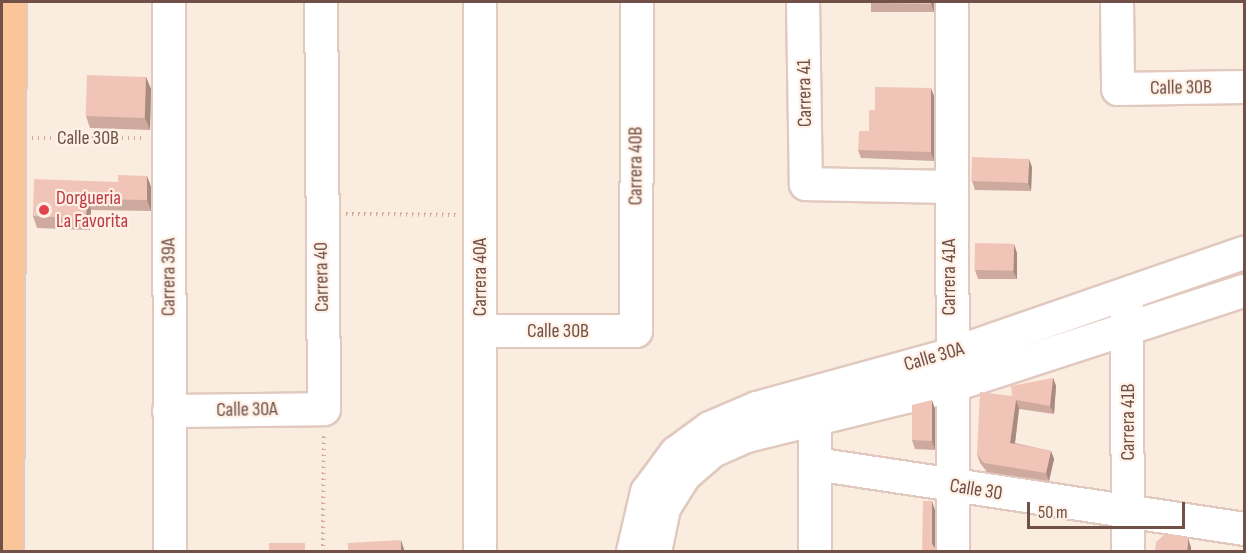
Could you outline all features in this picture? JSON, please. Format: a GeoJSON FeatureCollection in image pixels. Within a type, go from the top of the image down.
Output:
{"type":"FeatureCollection","features":[{"type":"Feature","properties":{"kind":"main road"},"geometry":{"type":"LineString","coordinates":[[6,552],[4,505],[9,2]]}},
{"type":"Feature","properties":{"kind":"street","name":"Carrera 39A"},"geometry":{"type":"LineString","coordinates":[[169,2],[170,552]]}},
{"type":"Feature","properties":{"kind":"street","name":"Carrera 40"},"geometry":{"type":"LineString","coordinates":[[321,2],[324,409]]}},
{"type":"Feature","properties":{"kind":"street","name":"Carrera 40A"},"geometry":{"type":"LineString","coordinates":[[480,2],[480,552]]}},
{"type":"Feature","properties":{"kind":"street","name":"Carrera 40B"},"geometry":{"type":"LineString","coordinates":[[636,332],[637,2]]}},
{"type":"Feature","properties":{"kind":"street","name":"Carrera 41"},"geometry":{"type":"LineString","coordinates":[[803,2],[806,184],[949,187]]}},
{"type":"Feature","properties":{"kind":"street","name":"Carrera 41A"},"geometry":{"type":"LineString","coordinates":[[952,2],[949,187],[953,552]]}},
{"type":"Feature","properties":{"kind":"street","name":"Calle 30B"},"geometry":{"type":"LineString","coordinates":[[1117,2],[1118,88],[1245,87]]}},
{"type":"Feature","properties":{"kind":"street","name":"Calle 30A"},"geometry":{"type":"LineString","coordinates":[[815,403],[950,354],[1245,253]]}},
{"type":"Feature","properties":{"kind":"street","name":"Calle 30A"},"geometry":{"type":"LineString","coordinates":[[655,500],[676,453],[710,428],[815,403],[951,386],[1245,291]]}},
{"type":"Feature","properties":{"kind":"street","name":"Carrera 41B"},"geometry":{"type":"LineString","coordinates":[[1127,293],[1128,552]]}},
{"type":"Feature","properties":{"kind":"street","name":"Calle 30B"},"geometry":{"type":"LineString","coordinates":[[481,331],[636,332]]}},
{"type":"Feature","properties":{"kind":"street"},"geometry":{"type":"LineString","coordinates":[[815,403],[815,552]]}},
{"type":"Feature","properties":{"kind":"street","name":"Calle 30A"},"geometry":{"type":"LineString","coordinates":[[169,411],[324,409]]}},
{"type":"Feature","properties":{"kind":"street","name":"Calle 30"},"geometry":{"type":"LineString","coordinates":[[815,464],[952,487],[1245,529]]}},
{"type":"Feature","properties":{"kind":"street"},"geometry":{"type":"LineString","coordinates":[[633,552],[655,500]]}},
{"type":"Feature","properties":{"kind":"street"},"geometry":{"type":"LineString","coordinates":[[655,500],[655,552]]}},
{"type":"Feature","properties":{"kind":"path","name":"Calle 30B"},"geometry":{"type":"LineString","coordinates":[[8,138],[169,138]]}},
{"type":"Feature","properties":{"kind":"path"},"geometry":{"type":"LineString","coordinates":[[321,213],[480,215]]}},
{"type":"Feature","properties":{"kind":"path"},"geometry":{"type":"LineString","coordinates":[[323,552],[324,409]]}},
{"type":"Feature","properties":{"kind":"building"},"geometry":{"type":"Polygon","coordinates":[[[931,2],[931,4],[871,3],[931,2]]]}},
{"type":"Feature","properties":{"kind":"building"},"geometry":{"type":"Polygon","coordinates":[[[87,75],[146,77],[145,118],[86,116],[87,75]]]}},
{"type":"Feature","properties":{"kind":"building"},"geometry":{"type":"Polygon","coordinates":[[[875,87],[931,88],[931,152],[858,150],[859,131],[869,131],[869,110],[875,110],[875,87]]]}},
{"type":"Feature","properties":{"kind":"building"},"geometry":{"type":"Polygon","coordinates":[[[972,157],[1029,159],[1028,183],[971,181],[972,157]]]}},
{"type":"Feature","properties":{"kind":"building"},"geometry":{"type":"Polygon","coordinates":[[[118,175],[147,176],[147,200],[87,199],[86,219],[33,216],[34,179],[118,182],[118,175]]]}},
{"type":"Feature","properties":{"kind":"building"},"geometry":{"type":"Polygon","coordinates":[[[975,243],[1014,244],[1014,271],[975,270],[975,243]]]}},
{"type":"Feature","properties":{"kind":"building"},"geometry":{"type":"Polygon","coordinates":[[[1053,378],[1050,406],[1016,400],[1010,443],[1051,451],[1046,473],[984,463],[977,454],[980,392],[1012,396],[1011,386],[1053,378]]]}},
{"type":"Feature","properties":{"kind":"building"},"geometry":{"type":"Polygon","coordinates":[[[932,400],[932,441],[912,440],[912,405],[932,400]]]}},
{"type":"Feature","properties":{"kind":"building"},"geometry":{"type":"Polygon","coordinates":[[[923,501],[932,501],[932,544],[938,552],[922,552],[923,501]]]}},
{"type":"Feature","properties":{"kind":"building"},"geometry":{"type":"Polygon","coordinates":[[[1165,534],[1188,538],[1187,552],[1155,552],[1156,542],[1165,534]]]}},
{"type":"Feature","properties":{"kind":"building"},"geometry":{"type":"Polygon","coordinates":[[[401,540],[401,552],[348,552],[348,543],[401,540]]]}},
{"type":"Feature","properties":{"kind":"building"},"geometry":{"type":"Polygon","coordinates":[[[269,543],[305,543],[305,552],[269,552],[269,543]]]}},
{"type":"Feature","properties":{"kind":"place","name":"Dorgueria La Favorita"},"geometry":{"type":"Point","coordinates":[44,210]}}]}
